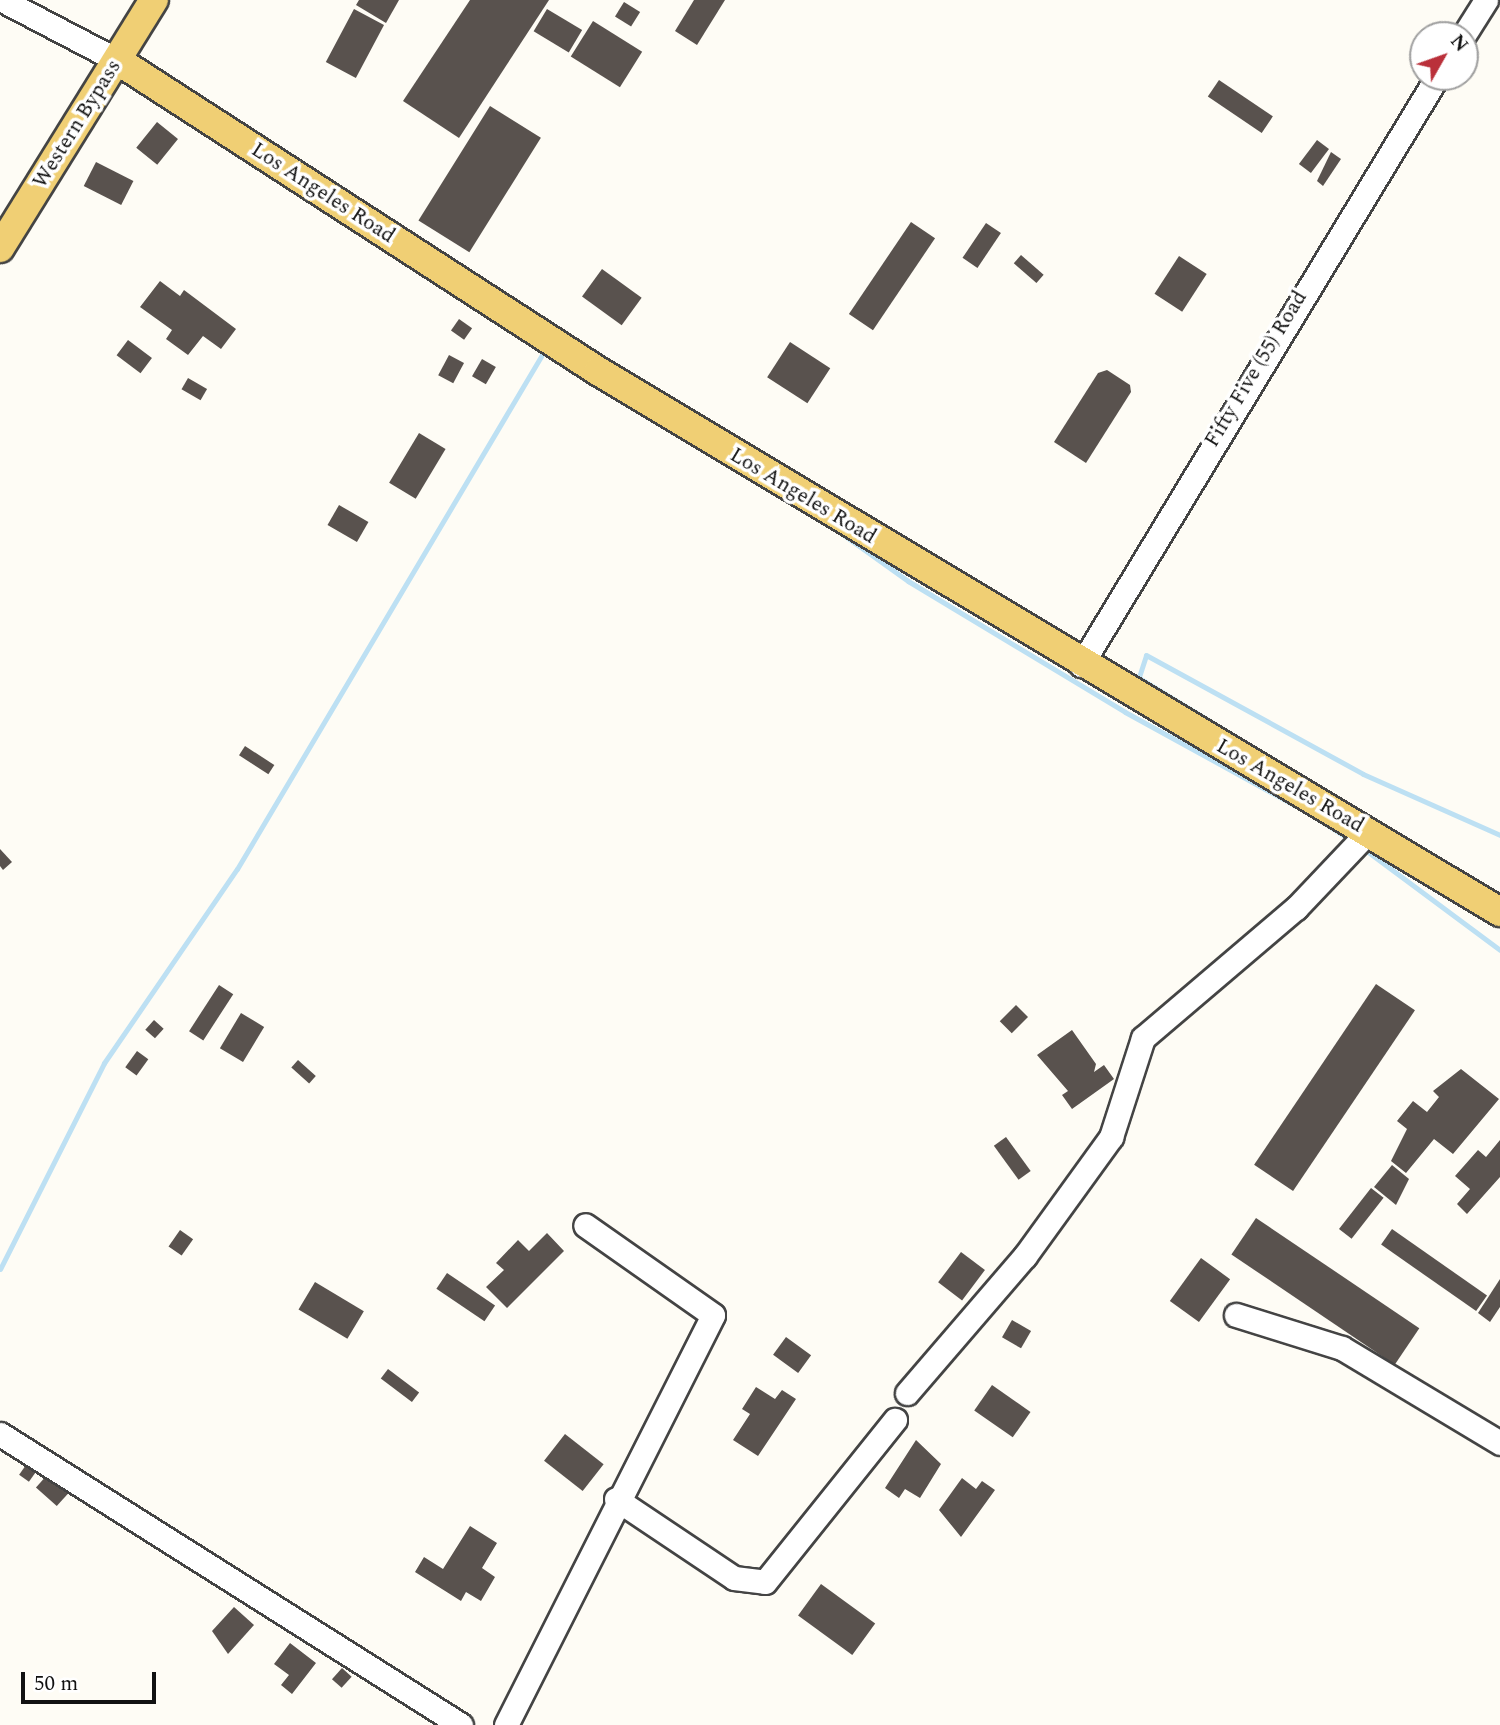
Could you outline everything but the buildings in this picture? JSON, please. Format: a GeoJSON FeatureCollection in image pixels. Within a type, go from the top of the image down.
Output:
{"type":"FeatureCollection","features":[{"type":"Feature","properties":{"kind":"main road","name":"Western Bypass"},"geometry":{"type":"LineString","coordinates":[[0,248],[154,0]]}},
{"type":"Feature","properties":{"kind":"main road","name":"Los Angeles Road"},"geometry":{"type":"LineString","coordinates":[[117,60],[598,371],[1081,665],[1500,912]]}},
{"type":"Feature","properties":{"kind":"street"},"geometry":{"type":"LineString","coordinates":[[2,0],[117,60]]}},
{"type":"Feature","properties":{"kind":"street"},"geometry":{"type":"LineString","coordinates":[[1473,21],[1486,0]]}},
{"type":"Feature","properties":{"kind":"street","name":"Fifty Five (55) Road"},"geometry":{"type":"LineString","coordinates":[[1081,665],[1429,91]]}},
{"type":"Feature","properties":{"kind":"street"},"geometry":{"type":"LineString","coordinates":[[907,1393],[1025,1256],[1111,1137],[1143,1038],[1296,908],[1368,832]]}},
{"type":"Feature","properties":{"kind":"street"},"geometry":{"type":"LineString","coordinates":[[506,1725],[616,1499],[713,1315],[585,1225]]}},
{"type":"Feature","properties":{"kind":"street"},"geometry":{"type":"LineString","coordinates":[[1236,1315],[1351,1353],[1500,1443]]}},
{"type":"Feature","properties":{"kind":"street"},"geometry":{"type":"LineString","coordinates":[[616,1499],[734,1578],[765,1582],[895,1420]]}},
{"type":"Feature","properties":{"kind":"street"},"geometry":{"type":"LineString","coordinates":[[0,1434],[461,1725]]}},
{"type":"Feature","properties":{"kind":"waterway"},"geometry":{"type":"LineString","coordinates":[[0,1269],[104,1063],[237,869],[546,348]]}},
{"type":"Feature","properties":{"kind":"waterway"},"geometry":{"type":"LineString","coordinates":[[831,526],[908,581],[1125,712],[1296,806]]}},
{"type":"Feature","properties":{"kind":"waterway"},"geometry":{"type":"LineString","coordinates":[[1137,683],[1146,655],[1363,774],[1500,835]]}},
{"type":"Feature","properties":{"kind":"waterway"},"geometry":{"type":"LineString","coordinates":[[1139,678],[1368,817]]}},
{"type":"Feature","properties":{"kind":"waterway"},"geometry":{"type":"LineString","coordinates":[[1310,814],[1352,841]]}},
{"type":"Feature","properties":{"kind":"waterway"},"geometry":{"type":"LineString","coordinates":[[1360,846],[1500,950]]}}]}
